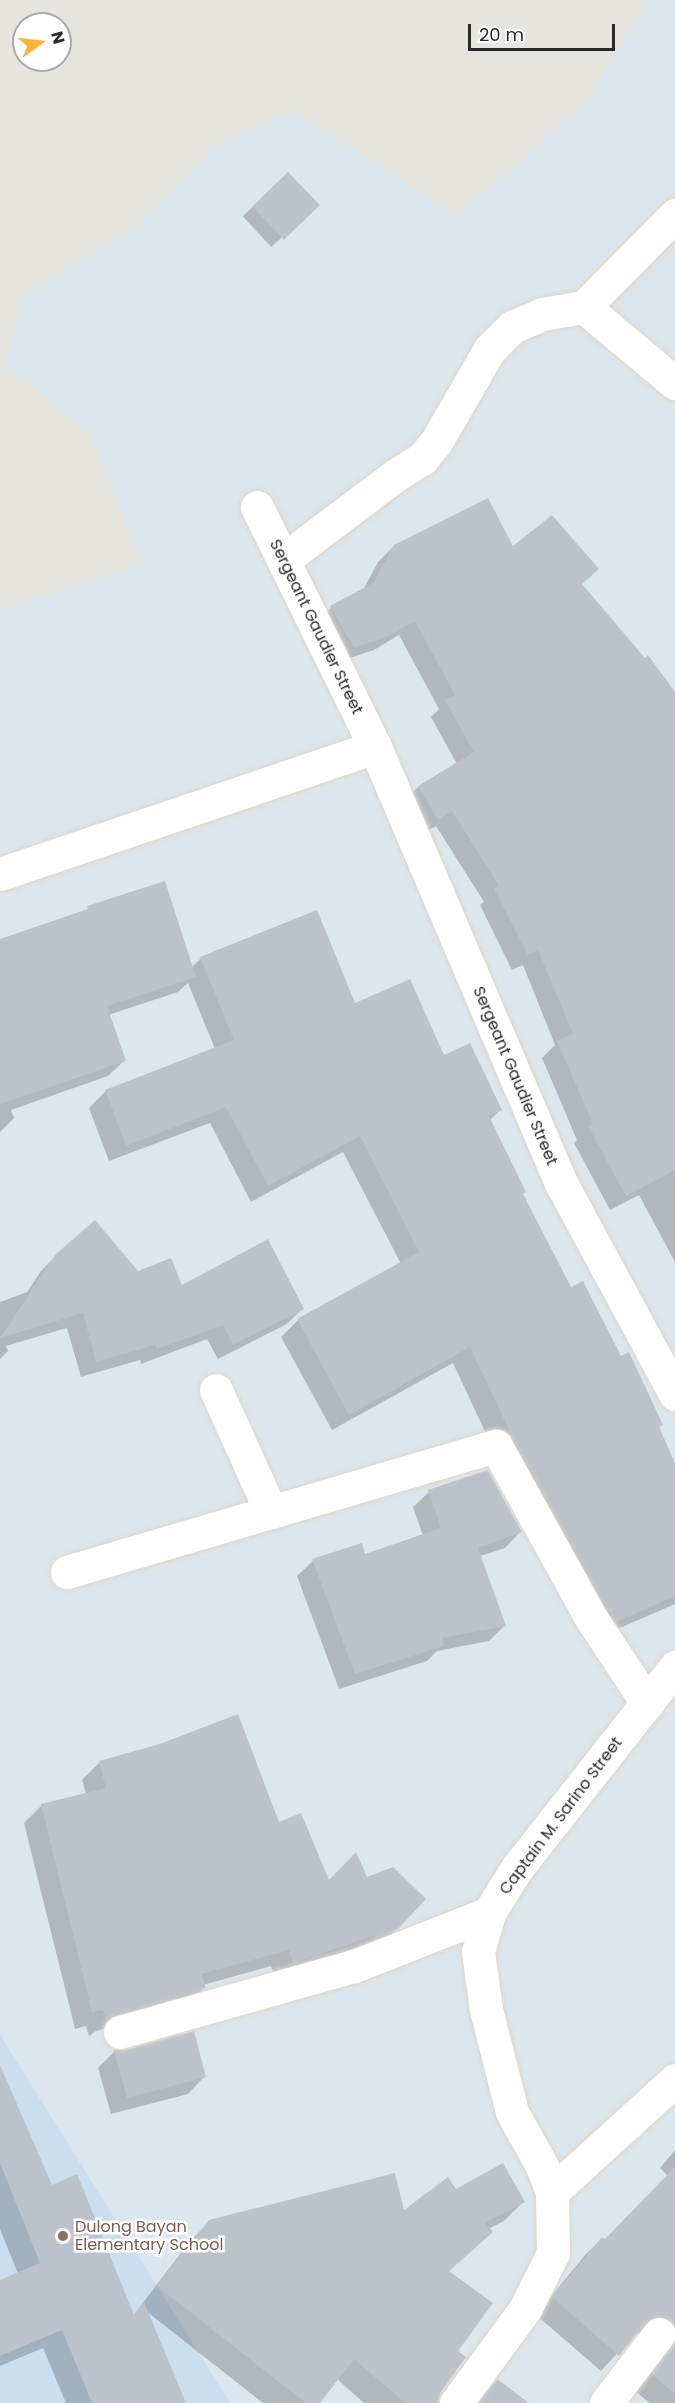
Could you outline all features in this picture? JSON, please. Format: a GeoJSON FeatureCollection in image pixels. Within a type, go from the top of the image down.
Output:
{"type":"FeatureCollection","features":[{"type":"Feature","properties":{"kind":"street"},"geometry":{"type":"LineString","coordinates":[[283,560],[396,475],[422,459],[436,442],[490,349],[512,327],[542,314],[584,307],[675,215]]}},
{"type":"Feature","properties":{"kind":"street"},"geometry":{"type":"LineString","coordinates":[[584,307],[675,383]]}},
{"type":"Feature","properties":{"kind":"street","name":"Sergeant Gaudier Street"},"geometry":{"type":"LineString","coordinates":[[257,507],[375,747],[561,1183],[675,1394]]}},
{"type":"Feature","properties":{"kind":"street"},"geometry":{"type":"LineString","coordinates":[[0,874],[375,747]]}},
{"type":"Feature","properties":{"kind":"street"},"geometry":{"type":"LineString","coordinates":[[216,1390],[271,1512]]}},
{"type":"Feature","properties":{"kind":"street"},"geometry":{"type":"LineString","coordinates":[[67,1572],[496,1446],[591,1618],[647,1703]]}},
{"type":"Feature","properties":{"kind":"street","name":"Captain M. Sarino Street"},"geometry":{"type":"LineString","coordinates":[[456,2403],[525,2309],[553,2253],[552,2192],[542,2166],[512,2112],[486,2009],[478,1953],[489,1913],[517,1868],[675,1667]]}},
{"type":"Feature","properties":{"kind":"street"},"geometry":{"type":"LineString","coordinates":[[120,2032],[354,1966],[489,1913]]}},
{"type":"Feature","properties":{"kind":"street"},"geometry":{"type":"LineString","coordinates":[[552,2192],[675,2080]]}},
{"type":"Feature","properties":{"kind":"street"},"geometry":{"type":"LineString","coordinates":[[606,2403],[659,2334]]}},
{"type":"Feature","properties":{"kind":"shaded area"},"geometry":{"type":"Polygon","coordinates":[[[0,0],[647,0],[588,98],[457,215],[293,111],[211,148],[135,226],[21,298],[5,365],[91,436],[141,564],[0,610],[0,0]]]}},
{"type":"Feature","properties":{"kind":"shaded area","name":"Dulong Bayan Elementary School"},"geometry":{"type":"Polygon","coordinates":[[[0,2035],[230,2403],[0,2403],[0,2035]]]}},
{"type":"Feature","properties":{"kind":"building"},"geometry":{"type":"Polygon","coordinates":[[[288,172],[320,205],[284,240],[252,207],[288,172]]]}},
{"type":"Feature","properties":{"kind":"building"},"geometry":{"type":"Polygon","coordinates":[[[488,498],[513,546],[552,515],[599,569],[582,584],[645,658],[648,655],[675,692],[675,1170],[626,1196],[588,1126],[593,1124],[557,1041],[573,1034],[538,950],[528,955],[494,889],[499,886],[452,811],[438,820],[418,786],[474,752],[445,700],[455,695],[415,621],[391,635],[354,648],[330,606],[373,583],[394,545],[488,498]]]}},
{"type":"Feature","properties":{"kind":"building"},"geometry":{"type":"Polygon","coordinates":[[[165,881],[196,977],[107,1006],[126,1061],[0,1104],[0,939],[88,909],[87,906],[165,881]]]}},
{"type":"Feature","properties":{"kind":"building"},"geometry":{"type":"Polygon","coordinates":[[[317,910],[355,1003],[410,979],[444,1055],[470,1043],[502,1110],[489,1116],[526,1192],[523,1194],[571,1287],[583,1281],[621,1356],[629,1352],[663,1425],[659,1427],[675,1463],[675,1596],[616,1622],[512,1436],[470,1347],[349,1415],[297,1319],[419,1252],[360,1136],[268,1186],[226,1107],[126,1146],[105,1090],[234,1040],[200,957],[317,910]]]}},
{"type":"Feature","properties":{"kind":"building"},"geometry":{"type":"Polygon","coordinates":[[[95,1220],[138,1271],[171,1258],[182,1285],[268,1239],[304,1309],[233,1345],[223,1325],[157,1349],[155,1345],[96,1362],[83,1313],[0,1338],[56,1254],[95,1220]]]}},
{"type":"Feature","properties":{"kind":"building"},"geometry":{"type":"Polygon","coordinates":[[[488,1470],[522,1532],[478,1548],[506,1626],[442,1638],[444,1646],[355,1674],[312,1559],[362,1543],[365,1554],[441,1528],[428,1490],[488,1470]]]}},
{"type":"Feature","properties":{"kind":"building"},"geometry":{"type":"Polygon","coordinates":[[[238,1714],[279,1822],[301,1813],[329,1880],[356,1852],[367,1877],[393,1867],[426,1899],[398,1929],[378,1937],[376,1935],[293,1963],[289,1950],[201,1974],[206,1988],[115,2014],[106,2020],[103,2010],[92,2012],[41,1804],[106,1788],[99,1761],[160,1744],[238,1714]]]}},
{"type":"Feature","properties":{"kind":"building"},"geometry":{"type":"Polygon","coordinates":[[[194,2031],[206,2077],[127,2098],[114,2050],[125,2050],[194,2031]]]}},
{"type":"Feature","properties":{"kind":"building"},"geometry":{"type":"Polygon","coordinates":[[[0,2065],[52,2185],[77,2174],[134,2315],[144,2302],[186,2403],[92,2403],[62,2330],[0,2356],[0,2280],[40,2263],[0,2163],[0,2065]]]}},
{"type":"Feature","properties":{"kind":"building"},"geometry":{"type":"Polygon","coordinates":[[[503,2163],[525,2202],[485,2223],[493,2232],[449,2271],[493,2303],[458,2351],[466,2357],[441,2392],[438,2403],[405,2403],[354,2359],[320,2403],[306,2403],[157,2286],[209,2220],[395,2173],[404,2210],[448,2177],[456,2189],[503,2163]]]}},
{"type":"Feature","properties":{"kind":"building"},"geometry":{"type":"Polygon","coordinates":[[[675,2167],[675,2325],[662,2316],[651,2317],[619,2356],[552,2297],[602,2237],[605,2239],[675,2167]]]}},
{"type":"Feature","properties":{"kind":"building"},"geometry":{"type":"Polygon","coordinates":[[[675,2343],[675,2394],[652,2374],[675,2343]]]}},
{"type":"Feature","properties":{"kind":"building"},"geometry":{"type":"Polygon","coordinates":[[[497,2379],[529,2403],[479,2403],[497,2379]]]}},
{"type":"Feature","properties":{"kind":"place","name":"Dulong Bayan Elementary School"},"geometry":{"type":"Point","coordinates":[63,2236]}}]}
